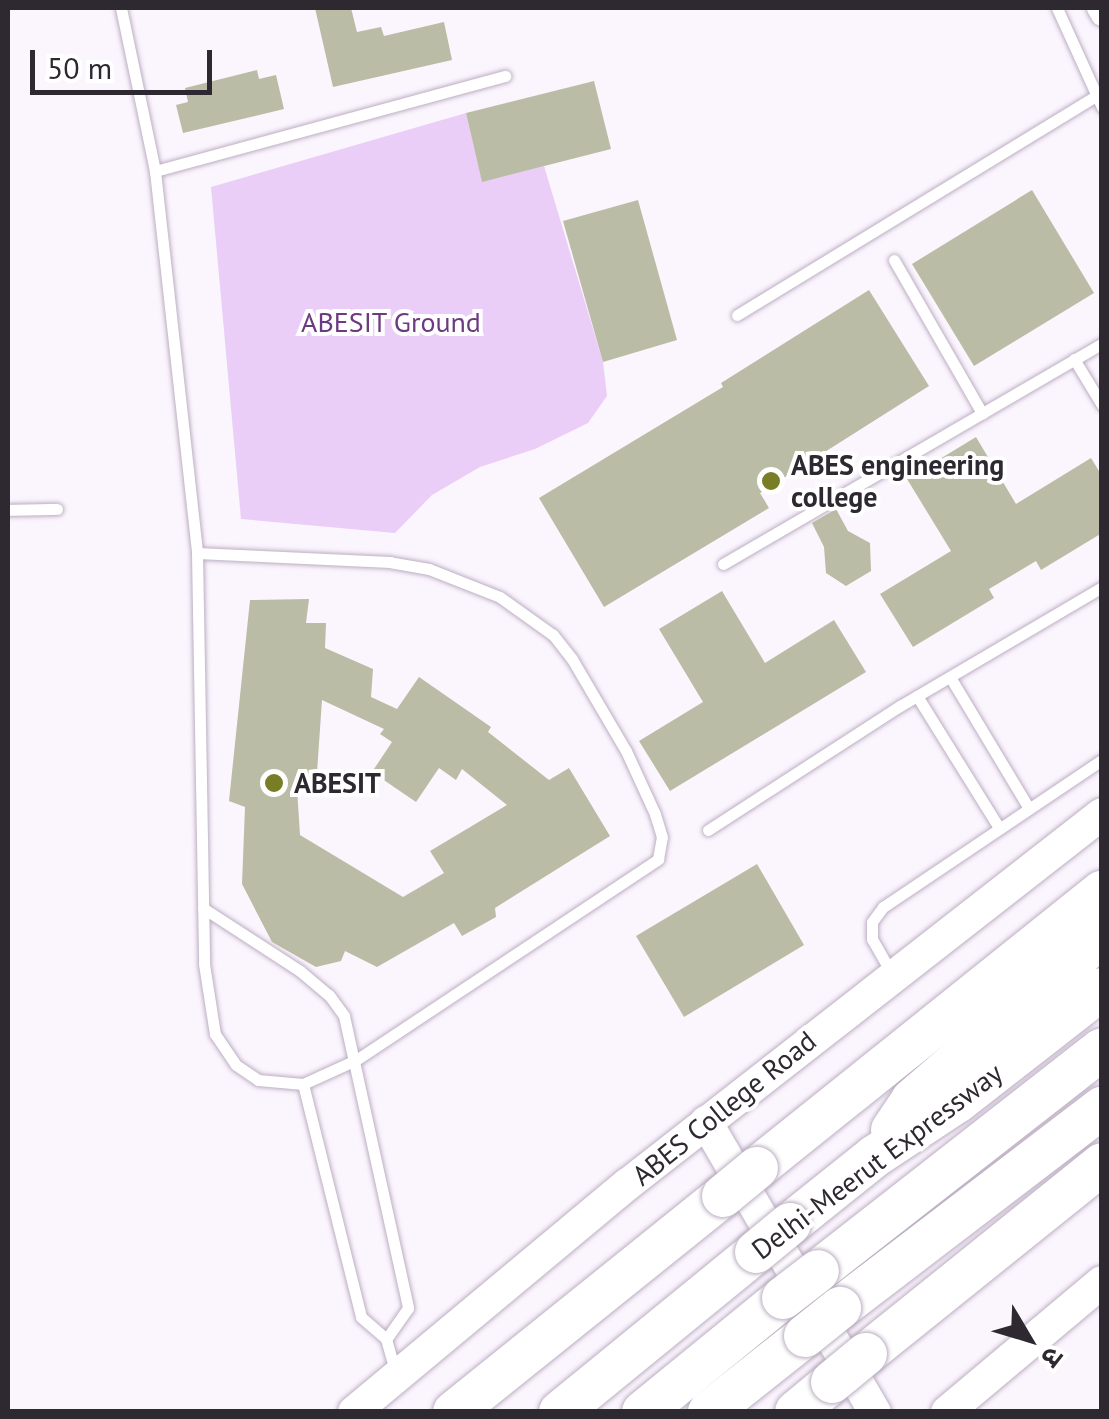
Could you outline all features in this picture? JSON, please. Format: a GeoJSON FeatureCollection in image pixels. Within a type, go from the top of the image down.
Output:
{"type":"FeatureCollection","features":[{"type":"Feature","properties":{"kind":"highway"},"geometry":{"type":"LineString","coordinates":[[454,1412],[1102,892]]}},
{"type":"Feature","properties":{"kind":"highway"},"geometry":{"type":"LineString","coordinates":[[875,1156],[912,1100],[1102,936]]}},
{"type":"Feature","properties":{"kind":"highway","name":"Delhi-Meerut Expressway"},"geometry":{"type":"LineString","coordinates":[[560,1411],[875,1156],[958,1102],[1102,989]]}},
{"type":"Feature","properties":{"kind":"highway","name":"Delhi-Meerut Expressway"},"geometry":{"type":"LineString","coordinates":[[643,1412],[1102,1048]]}},
{"type":"Feature","properties":{"kind":"highway"},"geometry":{"type":"LineString","coordinates":[[900,1260],[910,1230],[924,1213],[1102,1074]]}},
{"type":"Feature","properties":{"kind":"highway"},"geometry":{"type":"LineString","coordinates":[[709,1412],[900,1260],[1102,1108]]}},
{"type":"Feature","properties":{"kind":"highway"},"geometry":{"type":"LineString","coordinates":[[796,1412],[1102,1164]]}},
{"type":"Feature","properties":{"kind":"street"},"geometry":{"type":"LineString","coordinates":[[1098,8],[1102,15]]}},
{"type":"Feature","properties":{"kind":"street","name":"ABES College Road"},"geometry":{"type":"LineString","coordinates":[[354,1412],[706,1122],[1102,814]]}},
{"type":"Feature","properties":{"kind":"street"},"geometry":{"type":"LineString","coordinates":[[706,1122],[875,1412]]}},
{"type":"Feature","properties":{"kind":"street"},"geometry":{"type":"LineString","coordinates":[[947,1412],[1102,1282]]}},
{"type":"Feature","properties":{"kind":"lane"},"geometry":{"type":"LineString","coordinates":[[121,8],[155,171],[197,553],[204,964],[215,1034],[236,1065],[258,1080],[303,1084],[356,1060],[658,859],[662,836],[655,814],[626,751],[572,660],[554,635],[500,596],[430,569],[390,562],[197,553]]}},
{"type":"Feature","properties":{"kind":"lane"},"geometry":{"type":"LineString","coordinates":[[736,314],[1099,101],[1057,8]]}},
{"type":"Feature","properties":{"kind":"lane"},"geometry":{"type":"LineString","coordinates":[[155,171],[505,76]]}},
{"type":"Feature","properties":{"kind":"lane"},"geometry":{"type":"LineString","coordinates":[[894,260],[982,414]]}},
{"type":"Feature","properties":{"kind":"lane"},"geometry":{"type":"LineString","coordinates":[[723,564],[1102,343]]}},
{"type":"Feature","properties":{"kind":"lane"},"geometry":{"type":"LineString","coordinates":[[1074,359],[1102,405]]}},
{"type":"Feature","properties":{"kind":"lane"},"geometry":{"type":"LineString","coordinates":[[8,510],[57,509]]}},
{"type":"Feature","properties":{"kind":"lane"},"geometry":{"type":"LineString","coordinates":[[708,830],[917,696],[1102,588]]}},
{"type":"Feature","properties":{"kind":"lane"},"geometry":{"type":"LineString","coordinates":[[950,677],[1028,807]]}},
{"type":"Feature","properties":{"kind":"lane"},"geometry":{"type":"LineString","coordinates":[[917,696],[998,826]]}},
{"type":"Feature","properties":{"kind":"lane"},"geometry":{"type":"LineString","coordinates":[[892,974],[872,938],[872,922],[883,908],[998,826],[1102,760]]}},
{"type":"Feature","properties":{"kind":"lane"},"geometry":{"type":"LineString","coordinates":[[203,908],[329,996],[344,1016],[408,1308],[386,1339]]}},
{"type":"Feature","properties":{"kind":"lane"},"geometry":{"type":"LineString","coordinates":[[303,1084],[361,1318],[386,1339],[397,1376]]}},
{"type":"Feature","properties":{"kind":"green space","name":"ABESIT Ground"},"geometry":{"type":"Polygon","coordinates":[[[466,113],[482,181],[544,166],[603,362],[607,396],[588,423],[535,449],[480,467],[432,495],[395,533],[241,519],[211,187],[466,113]]]}},
{"type":"Feature","properties":{"kind":"building"},"geometry":{"type":"Polygon","coordinates":[[[315,8],[351,8],[357,32],[381,27],[384,36],[444,22],[452,60],[333,87],[315,8]]]}},
{"type":"Feature","properties":{"kind":"building"},"geometry":{"type":"Polygon","coordinates":[[[257,70],[259,79],[276,75],[284,109],[183,133],[176,105],[188,102],[185,88],[257,70]]]}},
{"type":"Feature","properties":{"kind":"building"},"geometry":{"type":"Polygon","coordinates":[[[594,81],[611,149],[482,182],[466,113],[594,81]]]}},
{"type":"Feature","properties":{"kind":"building"},"geometry":{"type":"Polygon","coordinates":[[[1032,190],[1094,293],[974,366],[912,264],[1032,190]]]}},
{"type":"Feature","properties":{"kind":"building"},"geometry":{"type":"Polygon","coordinates":[[[638,200],[677,340],[603,362],[563,221],[638,200]]]}},
{"type":"Feature","properties":{"kind":"building"},"geometry":{"type":"Polygon","coordinates":[[[869,290],[929,386],[760,493],[769,508],[604,607],[539,498],[723,387],[721,383],[869,290]]]}},
{"type":"Feature","properties":{"kind":"building"},"geometry":{"type":"Polygon","coordinates":[[[976,437],[1016,504],[1091,458],[1102,476],[1102,533],[1041,570],[1036,561],[989,589],[994,598],[913,647],[880,594],[951,551],[907,479],[976,437]]]}},
{"type":"Feature","properties":{"kind":"building"},"geometry":{"type":"Polygon","coordinates":[[[836,509],[848,531],[870,543],[871,571],[846,586],[826,573],[824,547],[812,523],[836,509]]]}},
{"type":"Feature","properties":{"kind":"building"},"geometry":{"type":"Polygon","coordinates":[[[722,591],[765,663],[834,620],[866,672],[670,791],[639,741],[703,702],[659,629],[722,591]]]}},
{"type":"Feature","properties":{"kind":"building","name":"ABESIT"},"geometry":{"type":"Polygon","coordinates":[[[309,599],[306,623],[326,623],[325,648],[373,669],[371,697],[397,709],[419,677],[491,727],[488,732],[549,780],[569,768],[610,836],[495,908],[496,917],[462,936],[454,923],[377,967],[345,951],[341,961],[316,967],[272,942],[242,884],[245,807],[229,801],[250,600],[309,599]],[[322,700],[316,787],[297,788],[300,835],[403,897],[444,873],[430,851],[507,805],[462,769],[456,780],[439,768],[416,802],[372,772],[392,742],[380,734],[384,729],[322,700]]]}},
{"type":"Feature","properties":{"kind":"building"},"geometry":{"type":"Polygon","coordinates":[[[757,864],[804,945],[684,1017],[636,936],[757,864]]]}},
{"type":"Feature","properties":{"kind":"place","name":"ABES engineering college"},"geometry":{"type":"Point","coordinates":[771,481]}},
{"type":"Feature","properties":{"kind":"place","name":"ABESIT"},"geometry":{"type":"Point","coordinates":[274,783]}}]}
